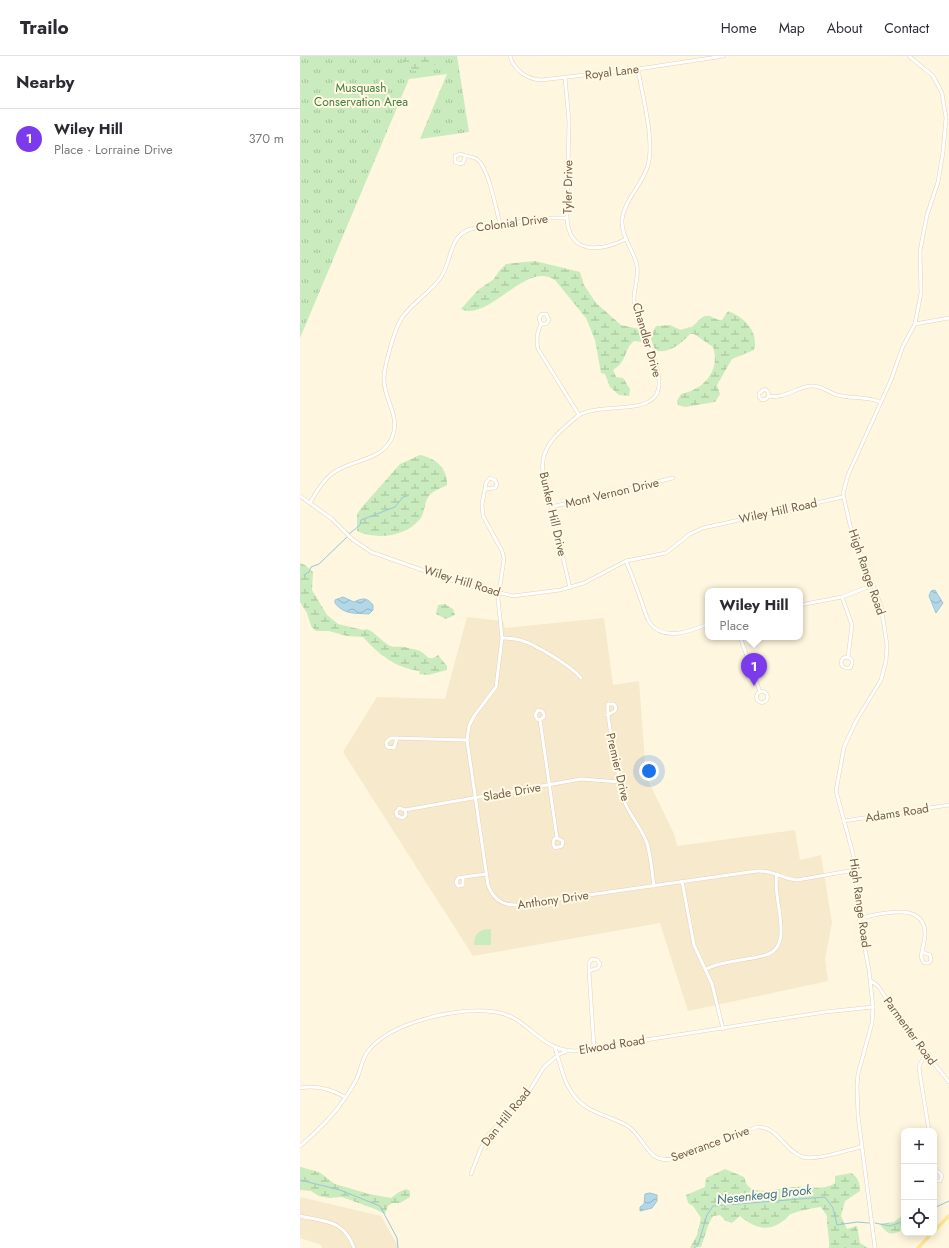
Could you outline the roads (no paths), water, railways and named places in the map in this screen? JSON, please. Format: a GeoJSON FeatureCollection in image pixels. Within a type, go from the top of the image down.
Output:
{"type":"FeatureCollection","features":[{"type":"Feature","properties":{"kind":"main road"},"geometry":{"type":"LineString","coordinates":[[937,1228],[949,1216]]}},
{"type":"Feature","properties":{"kind":"main road"},"geometry":{"type":"LineString","coordinates":[[918,1248],[929,1236]]}},
{"type":"Feature","properties":{"kind":"street","name":"Royal Lane"},"geometry":{"type":"LineString","coordinates":[[510,56],[518,70],[530,78],[541,80],[638,69],[724,56]]}},
{"type":"Feature","properties":{"kind":"street","name":"High Range Road"},"geometry":{"type":"LineString","coordinates":[[875,1248],[862,1147],[857,1085],[871,1028],[873,1007],[871,981],[860,918],[850,838],[836,791],[843,752],[856,721],[879,686],[887,656],[887,639],[884,617],[850,525],[843,496],[846,480],[891,380],[900,351],[915,324],[921,293],[920,251],[927,214],[939,176],[943,152],[946,118],[942,94],[937,83],[927,70],[909,56]]}},
{"type":"Feature","properties":{"kind":"street","name":"Chandler Drive"},"geometry":{"type":"LineString","coordinates":[[579,415],[595,408],[643,405],[652,399],[658,389],[659,381],[657,372],[634,303],[637,266],[622,227],[623,215],[644,175],[650,156],[649,139],[638,69]]}},
{"type":"Feature","properties":{"kind":"street","name":"Tyler Drive"},"geometry":{"type":"LineString","coordinates":[[565,78],[569,121],[567,218],[569,230],[573,238],[587,247],[603,248],[626,240]]}},
{"type":"Feature","properties":{"kind":"street"},"geometry":{"type":"LineString","coordinates":[[465,157],[475,158],[483,166],[500,224]]}},
{"type":"Feature","properties":{"kind":"street","name":"Colonial Drive"},"geometry":{"type":"LineString","coordinates":[[310,503],[327,478],[333,473],[378,454],[389,444],[394,431],[394,420],[384,376],[399,321],[440,278],[452,247],[460,235],[472,228],[550,218],[567,218]]}},
{"type":"Feature","properties":{"kind":"street"},"geometry":{"type":"LineString","coordinates":[[915,324],[949,318]]}},
{"type":"Feature","properties":{"kind":"street"},"geometry":{"type":"LineString","coordinates":[[541,324],[536,338],[538,350],[579,415]]}},
{"type":"Feature","properties":{"kind":"street"},"geometry":{"type":"LineString","coordinates":[[769,396],[782,396],[812,386],[838,395],[868,398],[880,402]]}},
{"type":"Feature","properties":{"kind":"street","name":"Bunker Hill Drive"},"geometry":{"type":"LineString","coordinates":[[570,588],[542,466],[544,452],[549,442],[579,415]]}},
{"type":"Feature","properties":{"kind":"street","name":"Mont Vernon Drive"},"geometry":{"type":"LineString","coordinates":[[552,507],[673,478]]}},
{"type":"Feature","properties":{"kind":"street","name":"Anthony Drive"},"geometry":{"type":"LineString","coordinates":[[485,489],[483,516],[502,550],[504,559],[498,593],[502,638],[496,687],[474,716],[469,726],[467,740],[487,874],[493,895],[502,903],[512,905],[757,871],[767,871],[797,880],[855,870]]}},
{"type":"Feature","properties":{"kind":"street","name":"Wiley Hill Road"},"geometry":{"type":"LineString","coordinates":[[300,496],[332,519],[358,544],[371,552],[462,584],[498,593],[524,596],[570,588],[589,581],[626,561],[663,554],[693,532],[703,528],[843,496]]}},
{"type":"Feature","properties":{"kind":"street"},"geometry":{"type":"LineString","coordinates":[[626,561],[647,618],[656,629],[666,633],[675,633],[705,625]]}},
{"type":"Feature","properties":{"kind":"street"},"geometry":{"type":"LineString","coordinates":[[803,604],[842,597],[873,585]]}},
{"type":"Feature","properties":{"kind":"street"},"geometry":{"type":"LineString","coordinates":[[842,597],[852,625],[848,657]]}},
{"type":"Feature","properties":{"kind":"street"},"geometry":{"type":"LineString","coordinates":[[502,638],[516,639],[527,642],[574,670],[580,678]]}},
{"type":"Feature","properties":{"kind":"street"},"geometry":{"type":"LineString","coordinates":[[741,640],[760,692]]}},
{"type":"Feature","properties":{"kind":"street","name":"Premier Drive"},"geometry":{"type":"LineString","coordinates":[[607,715],[625,803],[647,844],[654,886]]}},
{"type":"Feature","properties":{"kind":"street"},"geometry":{"type":"LineString","coordinates":[[540,720],[557,838]]}},
{"type":"Feature","properties":{"kind":"street"},"geometry":{"type":"LineString","coordinates":[[397,738],[467,740]]}},
{"type":"Feature","properties":{"kind":"street","name":"Slade Drive"},"geometry":{"type":"LineString","coordinates":[[405,810],[586,779],[620,782]]}},
{"type":"Feature","properties":{"kind":"street","name":"Adams Road"},"geometry":{"type":"LineString","coordinates":[[844,821],[949,805]]}},
{"type":"Feature","properties":{"kind":"street"},"geometry":{"type":"LineString","coordinates":[[463,877],[487,874]]}},
{"type":"Feature","properties":{"kind":"street"},"geometry":{"type":"LineString","coordinates":[[706,969],[767,955],[778,946],[782,935],[775,888],[777,874]]}},
{"type":"Feature","properties":{"kind":"street"},"geometry":{"type":"LineString","coordinates":[[682,882],[694,945],[712,984],[723,1029]]}},
{"type":"Feature","properties":{"kind":"street"},"geometry":{"type":"LineString","coordinates":[[860,918],[901,911],[912,913],[918,917],[924,926],[925,933],[922,952]]}},
{"type":"Feature","properties":{"kind":"street"},"geometry":{"type":"LineString","coordinates":[[589,971],[594,1048]]}},
{"type":"Feature","properties":{"kind":"street","name":"Parmenter Road"},"geometry":{"type":"LineString","coordinates":[[871,981],[878,986],[925,1054],[949,1082]]}},
{"type":"Feature","properties":{"kind":"street","name":"Elwood Road"},"geometry":{"type":"LineString","coordinates":[[300,1146],[335,1114],[358,1078],[366,1054],[378,1042],[402,1028],[450,1013],[473,1010],[506,1014],[519,1020],[538,1037],[555,1048],[568,1051],[723,1029],[825,1012],[873,1007]]}},
{"type":"Feature","properties":{"kind":"street","name":"Severance Drive"},"geometry":{"type":"LineString","coordinates":[[555,1048],[565,1082],[577,1099],[590,1109],[630,1127],[649,1152],[661,1159],[676,1158],[756,1127],[770,1130],[795,1152],[805,1157],[862,1147]]}},
{"type":"Feature","properties":{"kind":"street","name":"Dan Hill Road"},"geometry":{"type":"LineString","coordinates":[[471,1174],[481,1148],[489,1134],[525,1098],[544,1067],[558,1055],[568,1051]]}},
{"type":"Feature","properties":{"kind":"street"},"geometry":{"type":"LineString","coordinates":[[925,1054],[919,1067],[929,1128]]}},
{"type":"Feature","properties":{"kind":"street"},"geometry":{"type":"LineString","coordinates":[[300,1088],[321,1088],[332,1090],[345,1097]]}},
{"type":"Feature","properties":{"kind":"street"},"geometry":{"type":"LineString","coordinates":[[937,1172],[940,1173],[942,1178],[937,1182]]}},
{"type":"Feature","properties":{"kind":"street"},"geometry":{"type":"LineString","coordinates":[[300,1216],[341,1227],[348,1234],[354,1248]]}},
{"type":"Feature","properties":{"kind":"water"},"geometry":{"type":"Polygon","coordinates":[[[935,590],[943,603],[936,613],[929,596],[931,591],[935,590]]]}},
{"type":"Feature","properties":{"kind":"water"},"geometry":{"type":"Polygon","coordinates":[[[343,597],[354,602],[366,599],[373,605],[373,610],[369,614],[342,610],[335,603],[335,600],[343,597]]]}},
{"type":"Feature","properties":{"kind":"water"},"geometry":{"type":"Polygon","coordinates":[[[650,1193],[657,1195],[657,1201],[652,1208],[640,1211],[640,1207],[644,1204],[645,1194],[650,1193]]]}},
{"type":"Feature","properties":{"kind":"waterway"},"geometry":{"type":"LineString","coordinates":[[349,534],[360,525],[361,520],[395,507],[403,497],[407,496]]}},
{"type":"Feature","properties":{"kind":"waterway"},"geometry":{"type":"LineString","coordinates":[[304,575],[309,572],[311,567],[319,564],[347,537]]}},
{"type":"Feature","properties":{"kind":"waterway","name":"Nesenkeag Brook"},"geometry":{"type":"LineString","coordinates":[[300,1180],[340,1190],[380,1206],[397,1238],[398,1248]]}},
{"type":"Feature","properties":{"kind":"waterway","name":"Nesenkeag Brook"},"geometry":{"type":"LineString","coordinates":[[694,1248],[698,1245],[707,1215],[713,1206],[825,1197],[833,1208],[837,1225],[857,1222],[869,1223]]}},
{"type":"Feature","properties":{"kind":"waterway","name":"Nesenkeag Brook"},"geometry":{"type":"LineString","coordinates":[[937,1207],[949,1201]]}},
{"type":"Feature","properties":{"kind":"waterway","name":"Nesenkeag Brook"},"geometry":{"type":"LineString","coordinates":[[875,1223],[890,1226],[901,1222]]}},
{"type":"Feature","properties":{"kind":"place","name":"Wiley Hill"},"geometry":{"type":"Point","coordinates":[754,686]}},
{"type":"Feature","properties":{"kind":"park label","name":"Musquash Conservation Area"},"geometry":{"type":"Point","coordinates":[361,95]}}]}
